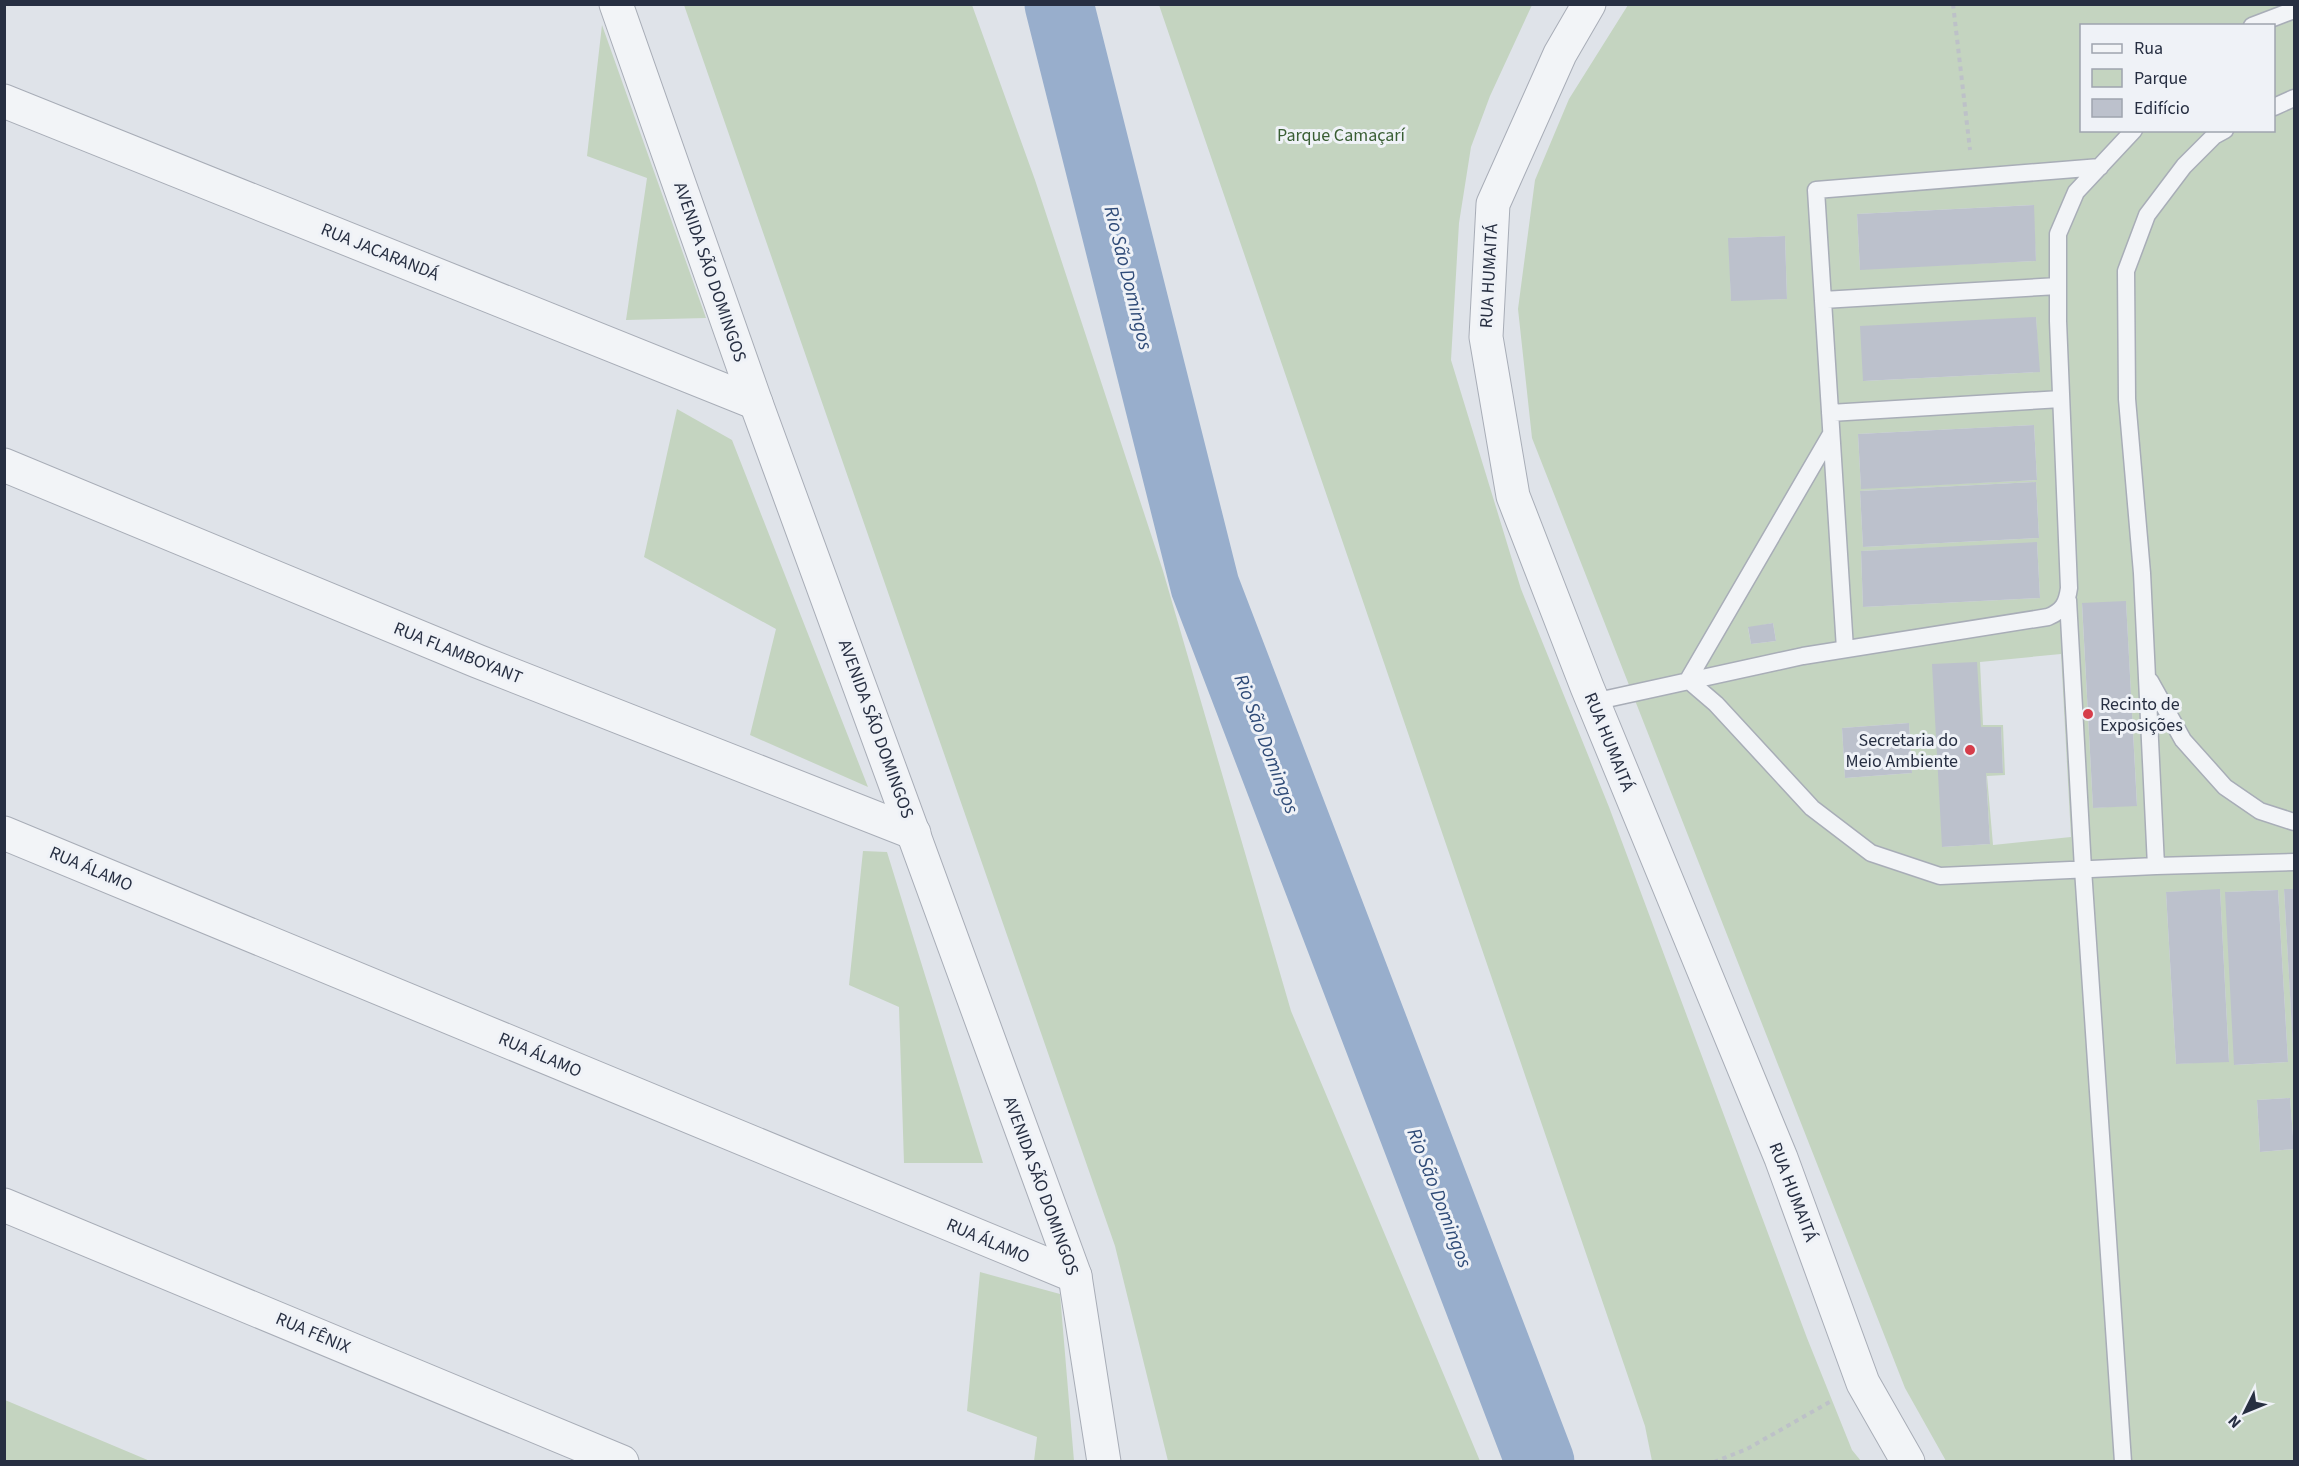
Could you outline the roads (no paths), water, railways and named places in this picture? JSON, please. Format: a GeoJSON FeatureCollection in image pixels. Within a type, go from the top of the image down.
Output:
{"type":"FeatureCollection","features":[{"type":"Feature","properties":{"kind":"street","name":"AVENIDA SÃO DOMINGOS"},"geometry":{"type":"LineString","coordinates":[[616,4],[756,403],[1075,1276],[1104,1461]]}},
{"type":"Feature","properties":{"kind":"street","name":"RUA HUMAITÁ"},"geometry":{"type":"LineString","coordinates":[[1589,4],[1560,54],[1493,204],[1486,337],[1513,496],[1546,587],[1781,1158],[1863,1383],[1908,1461]]}},
{"type":"Feature","properties":{"kind":"street","name":"RUA JACARANDÁ"},"geometry":{"type":"LineString","coordinates":[[4,101],[756,403]]}},
{"type":"Feature","properties":{"kind":"street","name":"RUA FLAMBOYANT"},"geometry":{"type":"LineString","coordinates":[[4,465],[477,661],[914,833]]}},
{"type":"Feature","properties":{"kind":"street","name":"RUA ÁLAMO"},"geometry":{"type":"LineString","coordinates":[[4,833],[1075,1276]]}},
{"type":"Feature","properties":{"kind":"street","name":"RUA FÊNIX"},"geometry":{"type":"LineString","coordinates":[[4,1205],[622,1461]]}},
{"type":"Feature","properties":{"kind":"lane"},"geometry":{"type":"LineString","coordinates":[[2257,24],[2295,10]]}},
{"type":"Feature","properties":{"kind":"lane"},"geometry":{"type":"LineString","coordinates":[[2275,107],[2295,98]]}},
{"type":"Feature","properties":{"kind":"lane"},"geometry":{"type":"LineString","coordinates":[[2123,1461],[2083,869],[2068,600],[2058,234],[2076,192],[2132,132]]}},
{"type":"Feature","properties":{"kind":"lane"},"geometry":{"type":"LineString","coordinates":[[2156,866],[2142,573],[2127,399],[2126,271],[2147,215],[2184,166],[2214,136],[2221,132]]}},
{"type":"Feature","properties":{"kind":"lane"},"geometry":{"type":"LineString","coordinates":[[1845,649],[1816,190],[2100,167]]}},
{"type":"Feature","properties":{"kind":"lane"},"geometry":{"type":"LineString","coordinates":[[1822,300],[2058,286]]}},
{"type":"Feature","properties":{"kind":"lane"},"geometry":{"type":"LineString","coordinates":[[1830,413],[2061,399]]}},
{"type":"Feature","properties":{"kind":"lane"},"geometry":{"type":"LineString","coordinates":[[1688,680],[1831,434]]}},
{"type":"Feature","properties":{"kind":"lane"},"geometry":{"type":"LineString","coordinates":[[1593,702],[1803,656],[2048,617],[2057,613],[2068,600]]}},
{"type":"Feature","properties":{"kind":"lane"},"geometry":{"type":"LineString","coordinates":[[2147,676],[2182,740],[2225,787],[2260,811],[2295,822]]}},
{"type":"Feature","properties":{"kind":"lane"},"geometry":{"type":"LineString","coordinates":[[1688,680],[1716,704],[1812,808],[1871,853],[1940,876],[2295,862]]}},
{"type":"Feature","properties":{"kind":"waterway","name":"Rio São Domingos"},"geometry":{"type":"LineString","coordinates":[[1059,4],[1205,586],[1540,1462]]}},
{"type":"Feature","properties":{"kind":"place","name":"Recinto de Exposições"},"geometry":{"type":"Point","coordinates":[2088,714]}},
{"type":"Feature","properties":{"kind":"place","name":"Secretaria do Meio Ambiente"},"geometry":{"type":"Point","coordinates":[1970,750]}},
{"type":"Feature","properties":{"kind":"park label","name":"Parque Camaçarí"},"geometry":{"type":"Point","coordinates":[1341,135]}}]}
